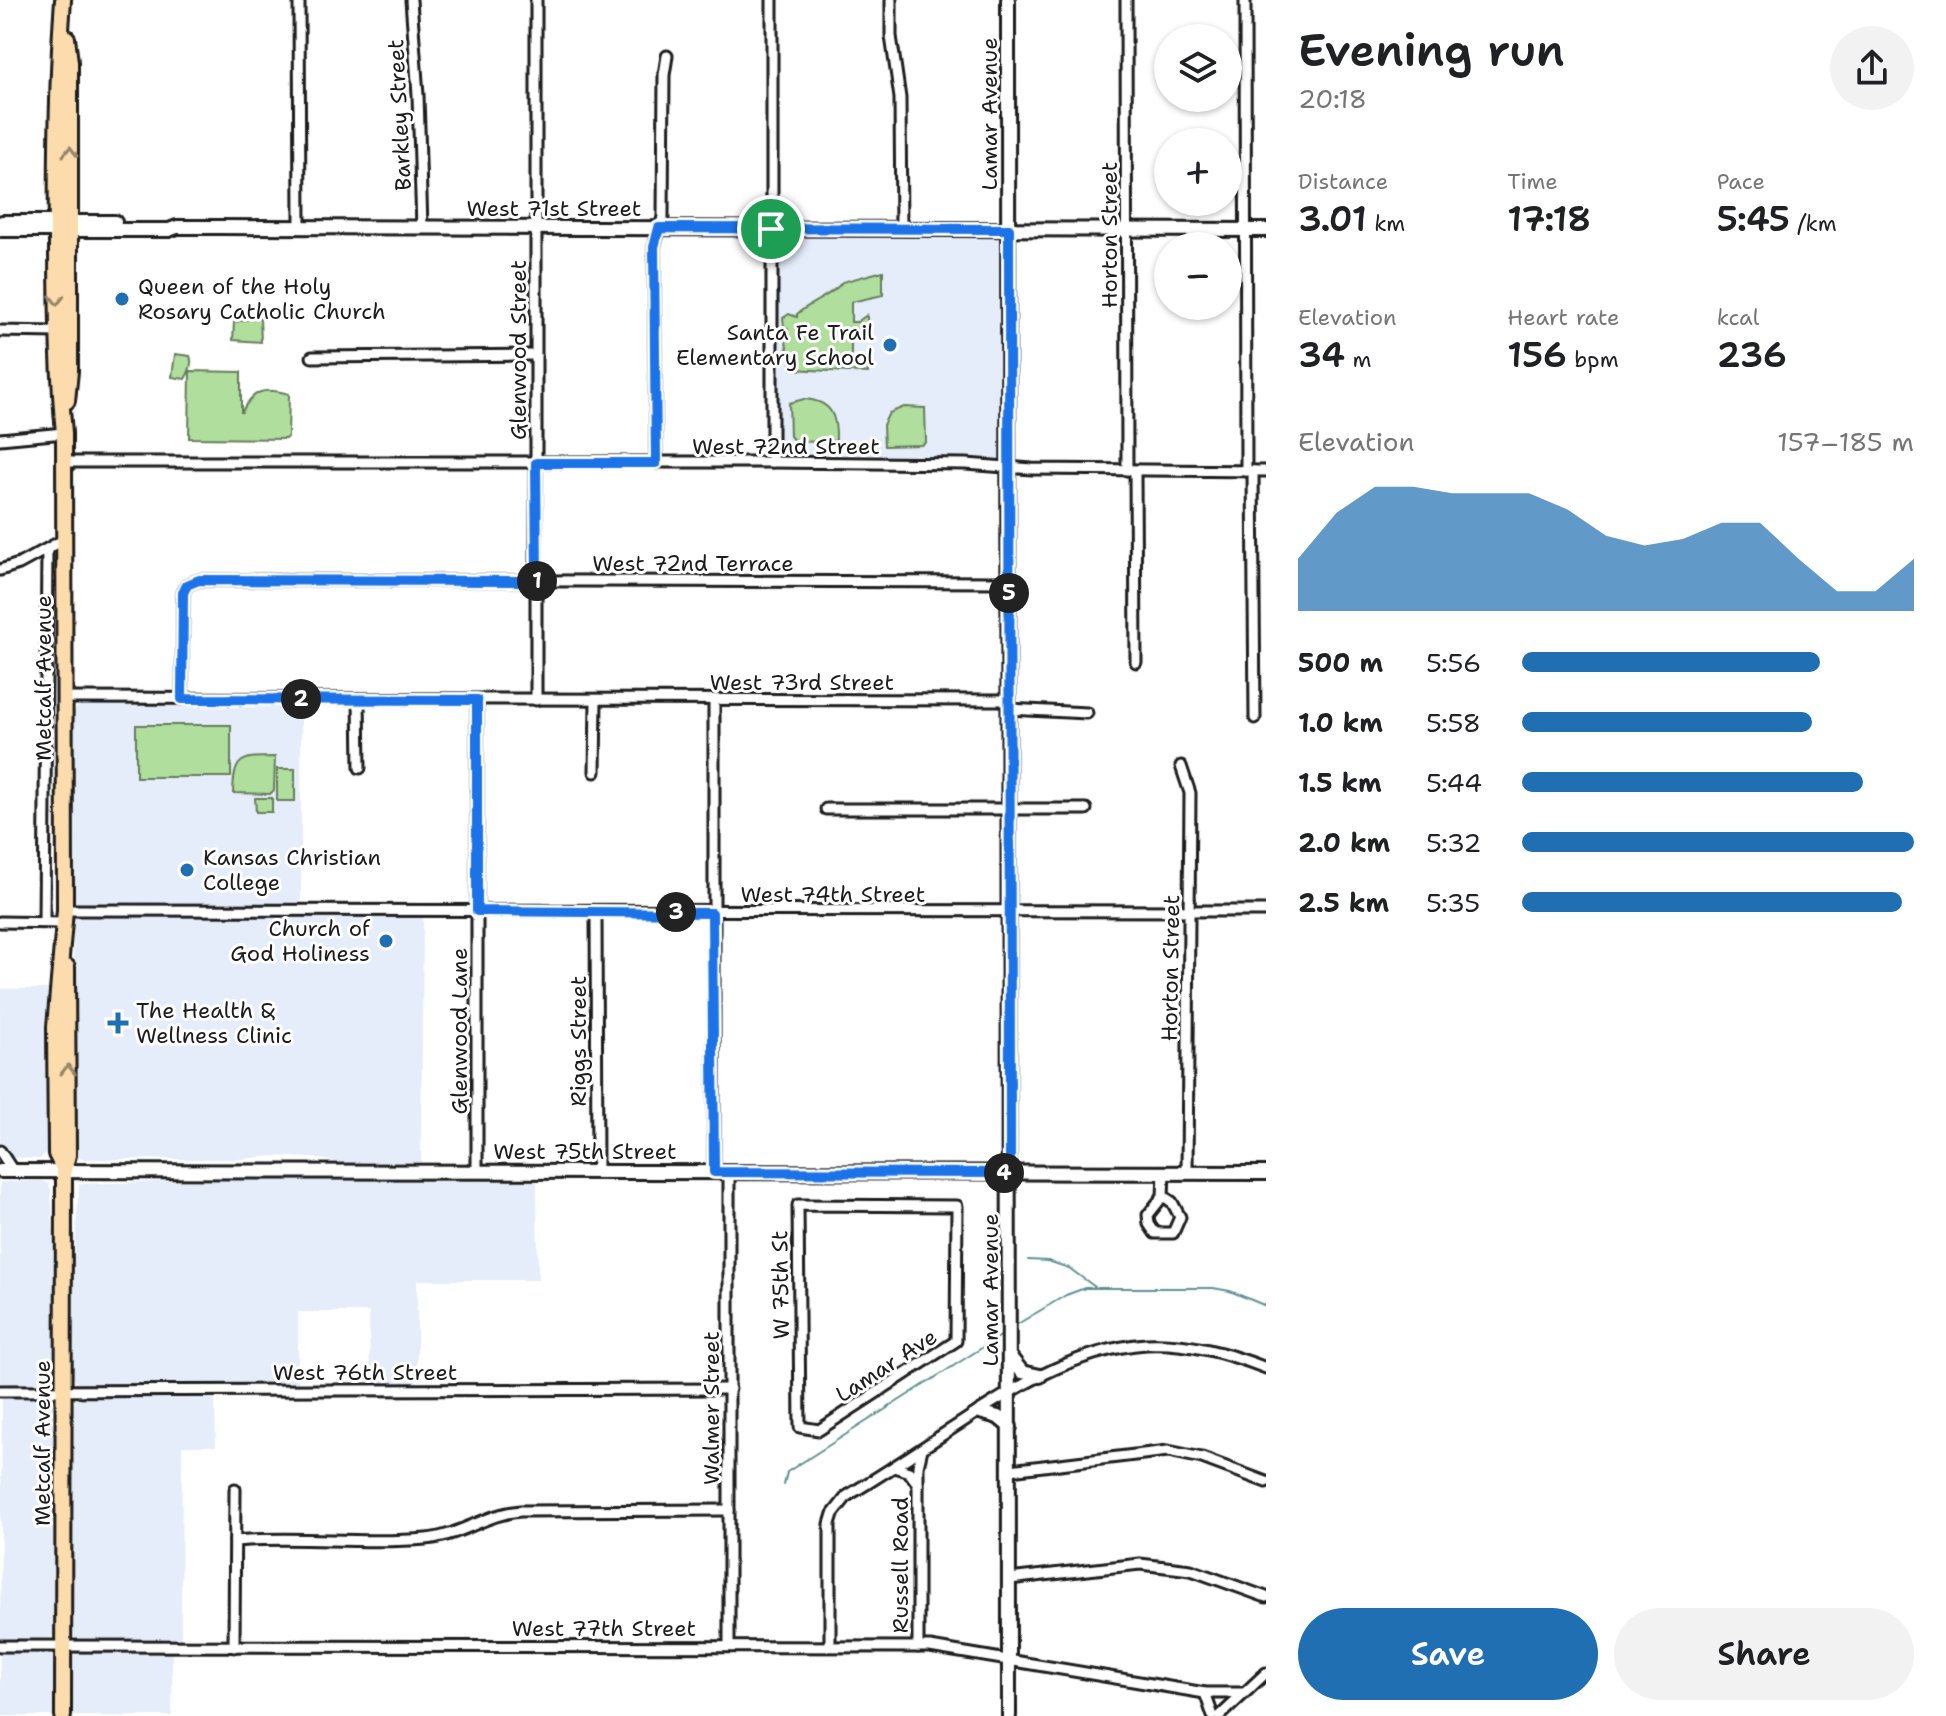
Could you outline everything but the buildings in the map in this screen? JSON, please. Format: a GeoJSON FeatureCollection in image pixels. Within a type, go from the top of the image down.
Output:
{"type":"FeatureCollection","features":[{"type":"Feature","properties":{"kind":"main road","name":"Metcalf Avenue"},"geometry":{"type":"LineString","coordinates":[[63,1716],[64,1170],[68,1155],[69,1058],[65,916],[65,462],[57,332],[70,62],[64,0]]}},
{"type":"Feature","properties":{"kind":"main road","name":"Metcalf Avenue"},"geometry":{"type":"LineString","coordinates":[[63,226],[70,371],[64,433]]}},
{"type":"Feature","properties":{"kind":"street"},"geometry":{"type":"LineString","coordinates":[[299,0],[300,227]]}},
{"type":"Feature","properties":{"kind":"street","name":"Barkley Street"},"geometry":{"type":"LineString","coordinates":[[411,0],[422,228]]}},
{"type":"Feature","properties":{"kind":"street","name":"Glenwood Street"},"geometry":{"type":"LineString","coordinates":[[536,0],[536,700]]}},
{"type":"Feature","properties":{"kind":"street"},"geometry":{"type":"LineString","coordinates":[[772,0],[772,462]]}},
{"type":"Feature","properties":{"kind":"street"},"geometry":{"type":"LineString","coordinates":[[891,0],[891,36],[900,98],[901,229]]}},
{"type":"Feature","properties":{"kind":"street","name":"Lamar Avenue"},"geometry":{"type":"LineString","coordinates":[[1008,0],[1009,1716]]}},
{"type":"Feature","properties":{"kind":"street","name":"Horton Street"},"geometry":{"type":"LineString","coordinates":[[1126,0],[1127,229],[1136,662]]}},
{"type":"Feature","properties":{"kind":"street"},"geometry":{"type":"LineString","coordinates":[[1245,0],[1245,230],[1255,718]]}},
{"type":"Feature","properties":{"kind":"street"},"geometry":{"type":"LineString","coordinates":[[656,463],[654,247],[663,217],[664,75],[667,56]]}},
{"type":"Feature","properties":{"kind":"street","name":"West 71st Street"},"geometry":{"type":"LineString","coordinates":[[0,222],[169,230],[177,227],[1266,230]]}},
{"type":"Feature","properties":{"kind":"street","name":"West 71st Street"},"geometry":{"type":"LineString","coordinates":[[0,230],[63,226]]}},
{"type":"Feature","properties":{"kind":"street"},"geometry":{"type":"LineString","coordinates":[[0,331],[57,332]]}},
{"type":"Feature","properties":{"kind":"street"},"geometry":{"type":"LineString","coordinates":[[312,357],[536,355]]}},
{"type":"Feature","properties":{"kind":"street"},"geometry":{"type":"LineString","coordinates":[[0,439],[64,433]]}},
{"type":"Feature","properties":{"kind":"street","name":"West 72nd Street"},"geometry":{"type":"LineString","coordinates":[[65,462],[772,462],[966,464],[1009,469],[1266,471]]}},
{"type":"Feature","properties":{"kind":"street"},"geometry":{"type":"LineString","coordinates":[[0,570],[19,564],[65,539]]}},
{"type":"Feature","properties":{"kind":"street"},"geometry":{"type":"LineString","coordinates":[[44,922],[47,550]]}},
{"type":"Feature","properties":{"kind":"street","name":"West 72nd Terrace"},"geometry":{"type":"LineString","coordinates":[[182,699],[183,599],[187,585],[199,580],[1009,582]]}},
{"type":"Feature","properties":{"kind":"street","name":"West 73rd Street"},"geometry":{"type":"LineString","coordinates":[[64,698],[1008,704],[1087,713]]}},
{"type":"Feature","properties":{"kind":"street"},"geometry":{"type":"LineString","coordinates":[[359,699],[360,768]]}},
{"type":"Feature","properties":{"kind":"street","name":"Glenwood Lane"},"geometry":{"type":"LineString","coordinates":[[477,700],[477,1171]]}},
{"type":"Feature","properties":{"kind":"street"},"geometry":{"type":"LineString","coordinates":[[595,772],[596,700]]}},
{"type":"Feature","properties":{"kind":"street"},"geometry":{"type":"LineString","coordinates":[[714,700],[714,1172]]}},
{"type":"Feature","properties":{"kind":"street","name":"Horton Street"},"geometry":{"type":"LineString","coordinates":[[1181,766],[1190,793],[1187,1173]]}},
{"type":"Feature","properties":{"kind":"street"},"geometry":{"type":"LineString","coordinates":[[826,809],[1086,809]]}},
{"type":"Feature","properties":{"kind":"street","name":"West 74th Street"},"geometry":{"type":"LineString","coordinates":[[0,922],[44,922],[65,916],[477,911],[1266,911]]}},
{"type":"Feature","properties":{"kind":"street","name":"Riggs Street"},"geometry":{"type":"LineString","coordinates":[[596,911],[597,1171]]}},
{"type":"Feature","properties":{"kind":"street"},"geometry":{"type":"LineString","coordinates":[[0,1151],[6,1171]]}},
{"type":"Feature","properties":{"kind":"street","name":"West 75th Street"},"geometry":{"type":"LineString","coordinates":[[6,1171],[1266,1173]]}},
{"type":"Feature","properties":{"kind":"street","name":"Walmer Street"},"geometry":{"type":"LineString","coordinates":[[729,1172],[729,1646]]}},
{"type":"Feature","properties":{"kind":"street"},"geometry":{"type":"LineString","coordinates":[[1163,1196],[1164,1172]]}},
{"type":"Feature","properties":{"kind":"street","name":"W 75th St"},"geometry":{"type":"LineString","coordinates":[[800,1427],[798,1205],[957,1206]]}},
{"type":"Feature","properties":{"kind":"street","name":"Lamar Ave"},"geometry":{"type":"LineString","coordinates":[[800,1427],[819,1430],[956,1341],[957,1206]]}},
{"type":"Feature","properties":{"kind":"street"},"geometry":{"type":"LineString","coordinates":[[830,1646],[831,1520],[847,1496],[1040,1376],[1087,1356],[1145,1344],[1208,1349],[1266,1368]]}},
{"type":"Feature","properties":{"kind":"street"},"geometry":{"type":"LineString","coordinates":[[1009,1356],[1022,1372],[1040,1376]]}},
{"type":"Feature","properties":{"kind":"street","name":"West 76th Street"},"geometry":{"type":"LineString","coordinates":[[0,1391],[730,1389]]}},
{"type":"Feature","properties":{"kind":"street"},"geometry":{"type":"LineString","coordinates":[[980,1412],[998,1417],[1010,1427]]}},
{"type":"Feature","properties":{"kind":"street","name":"Russell Road"},"geometry":{"type":"LineString","coordinates":[[918,1647],[918,1466],[922,1449]]}},
{"type":"Feature","properties":{"kind":"street"},"geometry":{"type":"LineString","coordinates":[[1010,1470],[1168,1451],[1202,1458],[1266,1482]]}},
{"type":"Feature","properties":{"kind":"street","name":"Russell Road"},"geometry":{"type":"LineString","coordinates":[[894,1467],[909,1472],[918,1484]]}},
{"type":"Feature","properties":{"kind":"street"},"geometry":{"type":"LineString","coordinates":[[234,1647],[235,1489]]}},
{"type":"Feature","properties":{"kind":"street"},"geometry":{"type":"LineString","coordinates":[[235,1541],[423,1539],[456,1532],[490,1516],[520,1511],[729,1510]]}},
{"type":"Feature","properties":{"kind":"street"},"geometry":{"type":"LineString","coordinates":[[1009,1579],[1117,1565],[1169,1566],[1210,1575],[1266,1597]]}},
{"type":"Feature","properties":{"kind":"street","name":"West 77th Street"},"geometry":{"type":"LineString","coordinates":[[0,1646],[918,1647],[1009,1658],[1205,1693],[1244,1693]]}},
{"type":"Feature","properties":{"kind":"street"},"geometry":{"type":"LineString","coordinates":[[1220,1716],[1266,1673]]}},
{"type":"Feature","properties":{"kind":"street"},"geometry":{"type":"LineString","coordinates":[[1205,1693],[1213,1716]]}},
{"type":"Feature","properties":{"kind":"shaded area","name":"Santa Fe Trail Elementary School"},"geometry":{"type":"Polygon","coordinates":[[[774,231],[1005,232],[1005,463],[774,458],[774,231]]]}},
{"type":"Feature","properties":{"kind":"shaded area"},"geometry":{"type":"Polygon","coordinates":[[[83,702],[301,703],[301,915],[423,915],[421,1162],[343,1163],[275,1156],[240,1159],[82,1159],[74,1155],[73,712],[83,702]]]}},
{"type":"Feature","properties":{"kind":"shaded area"},"geometry":{"type":"Polygon","coordinates":[[[0,989],[51,989],[47,1024],[47,1152],[40,1159],[10,1157],[0,1142],[0,989]]]}},
{"type":"Feature","properties":{"kind":"shaded area"},"geometry":{"type":"Polygon","coordinates":[[[221,1180],[537,1181],[538,1280],[417,1280],[417,1386],[370,1386],[369,1312],[298,1312],[298,1386],[77,1385],[73,1378],[73,1279],[79,1184],[221,1180]]]}},
{"type":"Feature","properties":{"kind":"shaded area"},"geometry":{"type":"Polygon","coordinates":[[[42,1181],[49,1184],[51,1191],[56,1277],[56,1377],[47,1385],[0,1385],[0,1182],[42,1181]]]}},
{"type":"Feature","properties":{"kind":"shaded area"},"geometry":{"type":"Polygon","coordinates":[[[2,1396],[50,1396],[56,1402],[55,1632],[46,1640],[0,1640],[2,1396]]]}},
{"type":"Feature","properties":{"kind":"shaded area"},"geometry":{"type":"Polygon","coordinates":[[[81,1397],[215,1397],[216,1446],[182,1446],[181,1642],[79,1642],[73,1636],[73,1405],[81,1397]]]}},
{"type":"Feature","properties":{"kind":"shaded area"},"geometry":{"type":"Polygon","coordinates":[[[81,1651],[172,1651],[172,1716],[72,1716],[72,1658],[81,1651]]]}},
{"type":"Feature","properties":{"kind":"shaded area"},"geometry":{"type":"Polygon","coordinates":[[[0,1652],[52,1655],[55,1660],[55,1716],[0,1716],[0,1652]]]}},
{"type":"Feature","properties":{"kind":"green space"},"geometry":{"type":"Polygon","coordinates":[[[883,271],[883,295],[851,302],[851,322],[857,322],[867,315],[867,331],[851,330],[851,366],[868,357],[868,373],[792,369],[786,340],[788,329],[784,326],[783,318],[789,314],[797,317],[842,282],[883,271]]]}},
{"type":"Feature","properties":{"kind":"green space"},"geometry":{"type":"Polygon","coordinates":[[[260,317],[261,342],[233,340],[234,322],[260,317]]]}},
{"type":"Feature","properties":{"kind":"green space"},"geometry":{"type":"Polygon","coordinates":[[[175,354],[190,356],[190,368],[185,379],[172,377],[175,354]]]}},
{"type":"Feature","properties":{"kind":"green space"},"geometry":{"type":"Polygon","coordinates":[[[190,371],[241,372],[241,413],[250,399],[260,392],[289,394],[288,436],[285,439],[189,438],[190,371]]]}},
{"type":"Feature","properties":{"kind":"green space"},"geometry":{"type":"Polygon","coordinates":[[[804,399],[821,403],[830,411],[836,441],[795,442],[790,436],[789,403],[804,399]]]}},
{"type":"Feature","properties":{"kind":"green space"},"geometry":{"type":"Polygon","coordinates":[[[904,407],[925,408],[926,442],[922,445],[884,446],[883,425],[889,413],[904,407]]]}},
{"type":"Feature","properties":{"kind":"green space"},"geometry":{"type":"Polygon","coordinates":[[[136,725],[231,725],[231,777],[136,777],[136,725]]]}},
{"type":"Feature","properties":{"kind":"green space"},"geometry":{"type":"Polygon","coordinates":[[[275,757],[274,790],[270,794],[233,793],[235,772],[242,762],[275,757]]]}},
{"type":"Feature","properties":{"kind":"green space"},"geometry":{"type":"Polygon","coordinates":[[[277,769],[295,769],[295,801],[277,801],[277,769]]]}},
{"type":"Feature","properties":{"kind":"green space"},"geometry":{"type":"Polygon","coordinates":[[[255,798],[272,798],[272,812],[256,812],[255,798]]]}},
{"type":"Feature","properties":{"kind":"waterway"},"geometry":{"type":"LineString","coordinates":[[1028,1260],[1048,1261],[1069,1268],[1095,1287]]}},
{"type":"Feature","properties":{"kind":"waterway"},"geometry":{"type":"LineString","coordinates":[[1016,1325],[1066,1295],[1085,1288],[1213,1288],[1230,1291],[1266,1306]]}},
{"type":"Feature","properties":{"kind":"waterway"},"geometry":{"type":"LineString","coordinates":[[784,1485],[787,1472],[1002,1335]]}},
{"type":"Feature","properties":{"kind":"place","name":"Queen of the Holy Rosary Catholic Church"},"geometry":{"type":"Point","coordinates":[122,299]}},
{"type":"Feature","properties":{"kind":"place","name":"Santa Fe Trail Elementary School"},"geometry":{"type":"Point","coordinates":[890,345]}},
{"type":"Feature","properties":{"kind":"place","name":"Kansas Christian College"},"geometry":{"type":"Point","coordinates":[187,870]}},
{"type":"Feature","properties":{"kind":"place","name":"Church of God Holiness"},"geometry":{"type":"Point","coordinates":[386,941]}},
{"type":"Feature","properties":{"kind":"place","name":"The Health & Wellness Clinic"},"geometry":{"type":"Point","coordinates":[118,1023]}},
{"type":"Feature","properties":{"kind":"route"},"geometry":{"type":"LineString","coordinates":[[659,228],[771,229],[1009,229],[1010,1173],[714,1172],[712,913],[477,911],[477,700],[182,699],[183,593],[190,583],[199,580],[537,581],[536,463],[656,463],[654,247],[659,228]]}}]}
